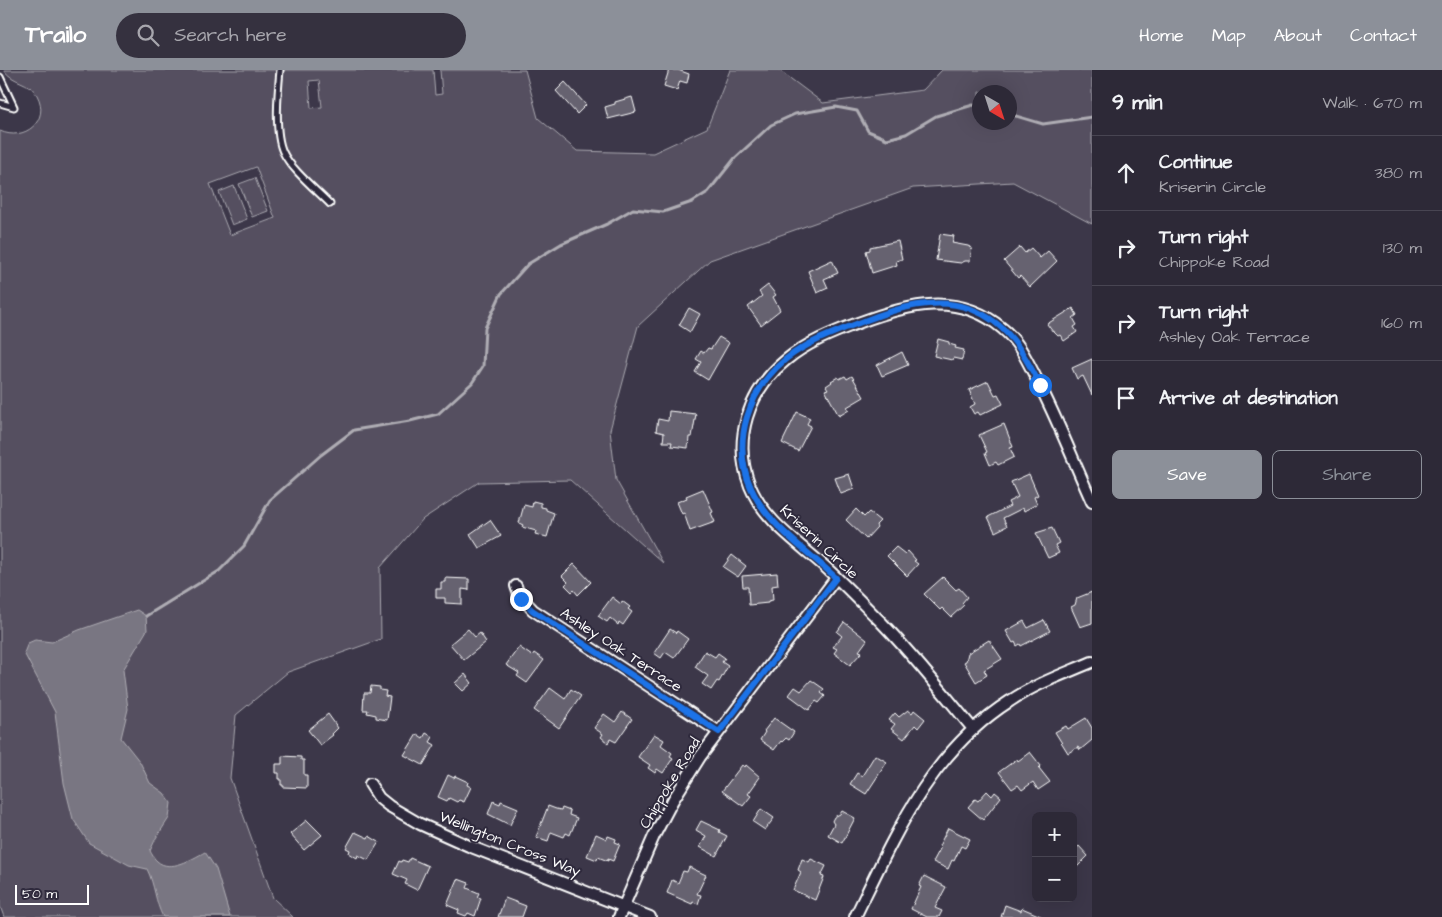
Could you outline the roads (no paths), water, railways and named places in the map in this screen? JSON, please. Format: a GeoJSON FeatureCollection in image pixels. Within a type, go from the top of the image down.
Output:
{"type":"FeatureCollection","features":[{"type":"Feature","properties":{"kind":"street","name":"Kriserin Circle"},"geometry":{"type":"LineString","coordinates":[[973,729],[938,686],[882,624],[836,578],[778,526],[758,501],[750,486],[745,467],[742,438],[745,423],[754,399],[763,385],[786,360],[812,343],[843,329],[908,307],[937,304],[971,310],[996,324],[1013,339],[1022,351],[1040,385],[1092,502]]}},
{"type":"Feature","properties":{"kind":"street","name":"Chippoke Road"},"geometry":{"type":"LineString","coordinates":[[619,917],[622,906],[654,836],[673,800],[700,757],[836,578]]}},
{"type":"Feature","properties":{"kind":"street","name":"Ashley Oak Terrace"},"geometry":{"type":"LineString","coordinates":[[516,586],[518,595],[532,610],[719,732]]}},
{"type":"Feature","properties":{"kind":"street"},"geometry":{"type":"LineString","coordinates":[[856,917],[892,841],[921,789],[949,752],[973,729],[1010,700],[1032,688],[1092,662]]}},
{"type":"Feature","properties":{"kind":"street","name":"Wellington Cross Way"},"geometry":{"type":"LineString","coordinates":[[370,784],[379,798],[388,806],[420,824],[469,846],[650,917]]}},
{"type":"Feature","properties":{"kind":"lane"},"geometry":{"type":"LineString","coordinates":[[280,70],[278,134],[282,150],[288,161],[330,204]]}},
{"type":"Feature","properties":{"kind":"lane"},"geometry":{"type":"LineString","coordinates":[[0,77],[14,107],[0,103]]}},
{"type":"Feature","properties":{"kind":"waterway"},"geometry":{"type":"LineString","coordinates":[[146,616],[219,571],[244,546],[270,500],[321,455],[354,430],[410,421],[438,414],[472,383],[483,366],[485,328],[501,294],[528,264],[561,244],[607,224],[633,209],[663,212],[692,202],[708,192],[735,158],[771,125],[795,114],[836,107],[857,111],[868,131],[887,139],[906,134],[936,116],[972,105]]}},
{"type":"Feature","properties":{"kind":"waterway"},"geometry":{"type":"LineString","coordinates":[[1017,116],[1043,124],[1092,117]]}}]}
